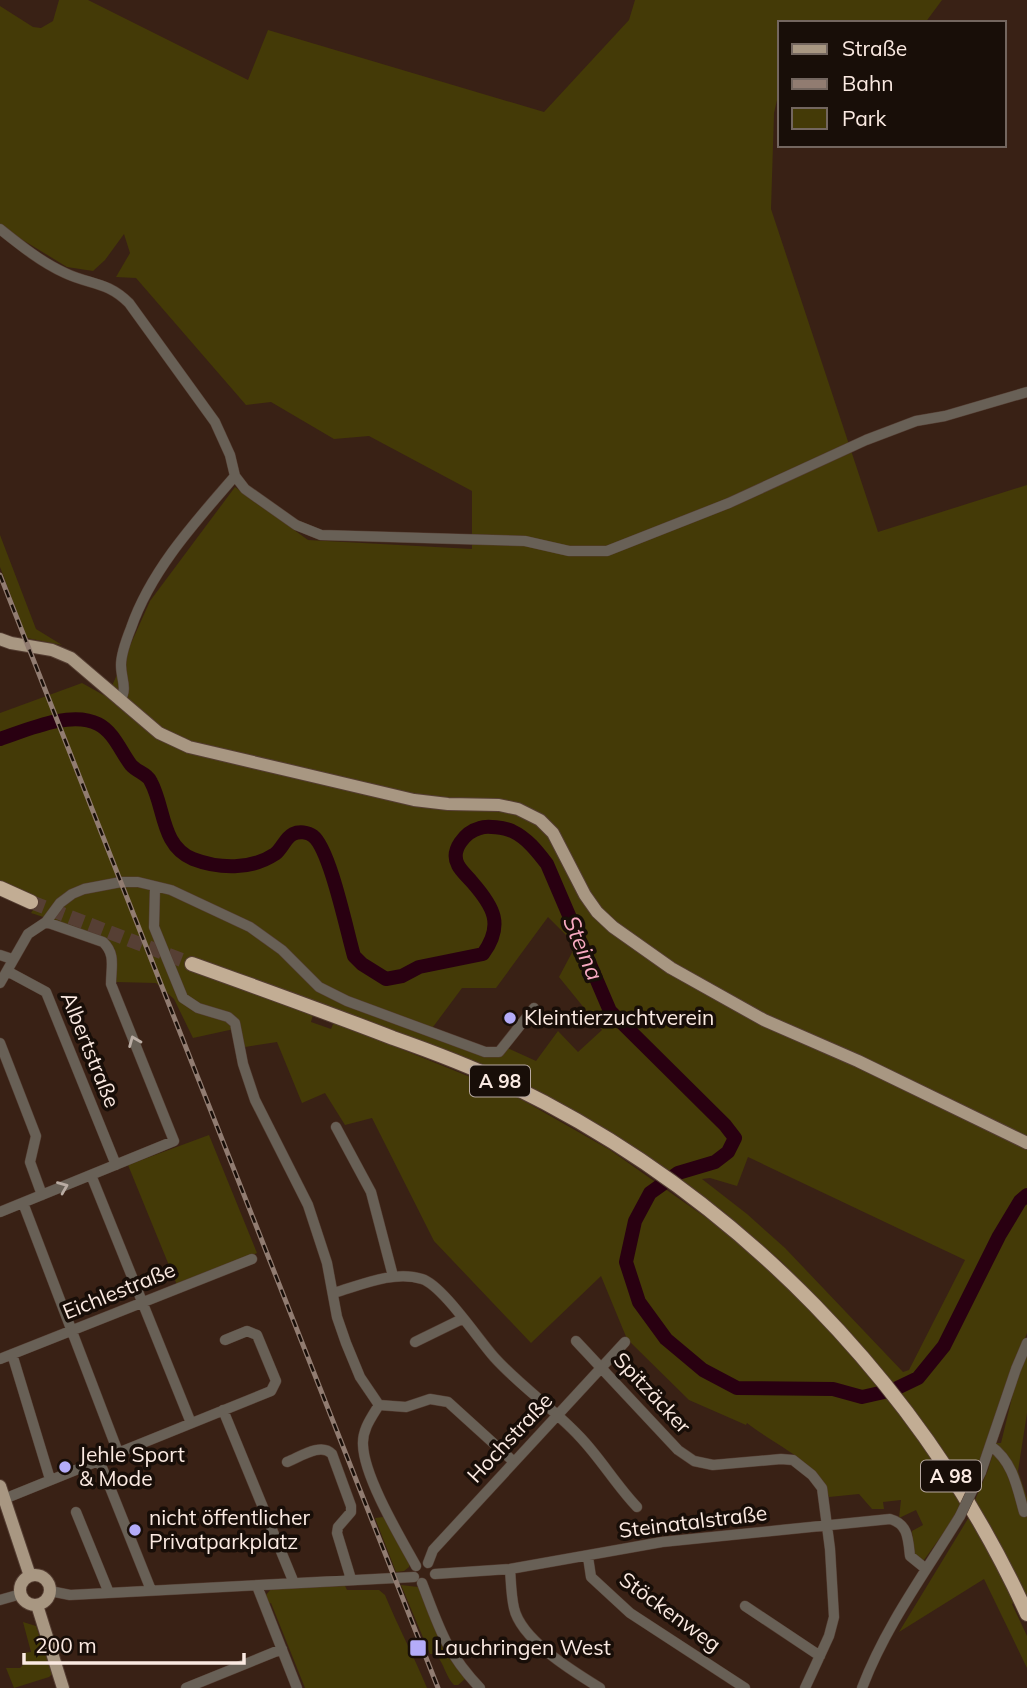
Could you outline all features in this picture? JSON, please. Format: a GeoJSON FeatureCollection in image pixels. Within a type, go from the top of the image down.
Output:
{"type":"FeatureCollection","features":[{"type":"Feature","properties":{"kind":"highway"},"geometry":{"type":"LineString","coordinates":[[0,888],[31,902]]}},
{"type":"Feature","properties":{"kind":"highway","name":"A 98"},"geometry":{"type":"LineString","coordinates":[[191,964],[462,1063],[512,1086],[602,1136],[723,1220],[777,1267],[826,1316],[902,1406],[980,1521],[1027,1614]]}},
{"type":"Feature","properties":{"kind":"main road"},"geometry":{"type":"LineString","coordinates":[[0,639],[52,650],[71,658],[159,733],[189,747],[414,800],[448,804],[499,804],[518,809],[540,820],[552,833],[597,912],[613,927],[671,968],[764,1020],[858,1061],[1027,1143]]}},
{"type":"Feature","properties":{"kind":"main road"},"geometry":{"type":"LineString","coordinates":[[2,1492],[30,1576]]}},
{"type":"Feature","properties":{"kind":"main road"},"geometry":{"type":"LineString","coordinates":[[30,1576],[44,1578],[50,1591],[47,1599],[37,1605],[27,1602],[21,1594],[21,1585],[30,1576]]}},
{"type":"Feature","properties":{"kind":"main road"},"geometry":{"type":"LineString","coordinates":[[37,1605],[63,1688]]}},
{"type":"Feature","properties":{"kind":"street"},"geometry":{"type":"LineString","coordinates":[[0,229],[40,260],[66,274],[113,288],[129,303],[215,422],[230,455],[235,476],[244,489],[296,524],[321,535],[512,540],[569,551],[607,551],[729,503],[866,440],[916,421],[945,416],[1027,392]]}},
{"type":"Feature","properties":{"kind":"street"},"geometry":{"type":"LineString","coordinates":[[120,701],[126,689],[121,664],[131,627],[149,587],[191,527],[235,476]]}},
{"type":"Feature","properties":{"kind":"street"},"geometry":{"type":"LineString","coordinates":[[0,983],[28,934],[46,922],[60,903],[72,894],[121,882],[138,882],[171,890],[250,927],[282,950],[319,987],[485,1052],[499,1052],[534,1007]]}},
{"type":"Feature","properties":{"kind":"street"},"geometry":{"type":"LineString","coordinates":[[155,887],[154,928],[183,998],[198,1008],[228,1017],[235,1023],[243,1064],[255,1100],[308,1205],[334,1293],[337,1317],[364,1385],[379,1405],[406,1408],[430,1399],[448,1402],[514,1462]]}},
{"type":"Feature","properties":{"kind":"street"},"geometry":{"type":"LineString","coordinates":[[0,1212],[174,1141],[111,984],[113,956],[110,948],[103,942],[46,922]]}},
{"type":"Feature","properties":{"kind":"street"},"geometry":{"type":"LineString","coordinates":[[0,955],[12,959]]}},
{"type":"Feature","properties":{"kind":"street","name":"Albertstraße"},"geometry":{"type":"LineString","coordinates":[[6,971],[47,992],[116,1165]]}},
{"type":"Feature","properties":{"kind":"street"},"geometry":{"type":"LineString","coordinates":[[0,1043],[36,1136],[30,1162],[42,1195]]}},
{"type":"Feature","properties":{"kind":"street"},"geometry":{"type":"LineString","coordinates":[[336,1127],[371,1192],[393,1276]]}},
{"type":"Feature","properties":{"kind":"street"},"geometry":{"type":"LineString","coordinates":[[91,1175],[191,1423]]}},
{"type":"Feature","properties":{"kind":"street"},"geometry":{"type":"LineString","coordinates":[[23,1203],[118,1452]]}},
{"type":"Feature","properties":{"kind":"street","name":"Eichlestraße"},"geometry":{"type":"LineString","coordinates":[[0,1359],[252,1259]]}},
{"type":"Feature","properties":{"kind":"street"},"geometry":{"type":"LineString","coordinates":[[334,1293],[393,1276],[412,1276],[426,1280],[439,1289],[496,1359],[580,1437],[637,1507]]}},
{"type":"Feature","properties":{"kind":"street"},"geometry":{"type":"LineString","coordinates":[[415,1342],[462,1319]]}},
{"type":"Feature","properties":{"kind":"street"},"geometry":{"type":"LineString","coordinates":[[2,1492],[50,1479],[271,1391],[276,1381],[257,1335],[247,1331],[225,1340]]}},
{"type":"Feature","properties":{"kind":"street","name":"Spitzäcker"},"geometry":{"type":"LineString","coordinates":[[576,1341],[678,1450],[694,1461],[713,1465],[793,1460],[812,1475],[822,1488],[828,1526],[834,1617],[805,1688]]}},
{"type":"Feature","properties":{"kind":"street","name":"Hochstraße"},"geometry":{"type":"LineString","coordinates":[[428,1563],[433,1550],[625,1342]]}},
{"type":"Feature","properties":{"kind":"street"},"geometry":{"type":"LineString","coordinates":[[862,1688],[882,1641],[960,1516],[981,1472],[1027,1343]]}},
{"type":"Feature","properties":{"kind":"street"},"geometry":{"type":"LineString","coordinates":[[12,1354],[50,1479]]}},
{"type":"Feature","properties":{"kind":"street"},"geometry":{"type":"LineString","coordinates":[[379,1405],[366,1426],[363,1446],[371,1476],[416,1566],[418,1580],[446,1646],[461,1668],[480,1688]]}},
{"type":"Feature","properties":{"kind":"street"},"geometry":{"type":"LineString","coordinates":[[223,1410],[294,1583]]}},
{"type":"Feature","properties":{"kind":"street"},"geometry":{"type":"LineString","coordinates":[[991,1446],[1003,1454],[1009,1463],[1024,1512]]}},
{"type":"Feature","properties":{"kind":"street"},"geometry":{"type":"LineString","coordinates":[[287,1462],[321,1448],[328,1449],[332,1454],[351,1506],[351,1512],[338,1527],[337,1533],[351,1579]]}},
{"type":"Feature","properties":{"kind":"street"},"geometry":{"type":"LineString","coordinates":[[99,1460],[151,1590]]}},
{"type":"Feature","properties":{"kind":"street"},"geometry":{"type":"LineString","coordinates":[[76,1512],[109,1593]]}},
{"type":"Feature","properties":{"kind":"street","name":"Steinatalstraße"},"geometry":{"type":"LineString","coordinates":[[435,1574],[510,1569],[662,1542],[890,1518],[900,1522],[907,1532],[910,1556],[926,1569]]}},
{"type":"Feature","properties":{"kind":"street","name":"Stöckenweg"},"geometry":{"type":"LineString","coordinates":[[588,1557],[591,1577],[630,1613],[745,1688]]}},
{"type":"Feature","properties":{"kind":"street"},"geometry":{"type":"LineString","coordinates":[[50,1591],[70,1595],[351,1579],[432,1580],[434,1568],[422,1562],[416,1566]]}},
{"type":"Feature","properties":{"kind":"street"},"geometry":{"type":"LineString","coordinates":[[510,1569],[514,1610],[527,1630],[548,1653],[568,1669],[600,1688]]}},
{"type":"Feature","properties":{"kind":"street"},"geometry":{"type":"LineString","coordinates":[[257,1586],[297,1688]]}},
{"type":"Feature","properties":{"kind":"street"},"geometry":{"type":"LineString","coordinates":[[0,1600],[21,1594]]}},
{"type":"Feature","properties":{"kind":"street"},"geometry":{"type":"LineString","coordinates":[[745,1606],[820,1656]]}},
{"type":"Feature","properties":{"kind":"street"},"geometry":{"type":"LineString","coordinates":[[186,1688],[208,1684],[282,1649]]}},
{"type":"Feature","properties":{"kind":"green space"},"geometry":{"type":"Polygon","coordinates":[[[59,0],[88,0],[248,80],[268,30],[544,112],[629,20],[635,0],[942,0],[926,21],[778,21],[778,96],[774,113],[771,209],[878,532],[1027,485],[1027,1333],[990,1437],[968,1487],[909,1406],[923,1446],[961,1502],[952,1521],[924,1560],[920,1561],[914,1554],[912,1531],[923,1525],[916,1510],[899,1518],[901,1500],[883,1502],[884,1509],[872,1509],[859,1494],[829,1497],[816,1474],[794,1455],[747,1423],[746,1425],[689,1400],[627,1339],[601,1276],[531,1343],[434,1241],[372,1118],[345,1125],[325,1093],[302,1103],[277,1042],[245,1047],[234,1029],[193,1038],[174,999],[156,983],[116,982],[114,948],[76,928],[31,913],[40,899],[0,881],[0,713],[82,683],[107,697],[150,601],[235,487],[308,540],[472,549],[472,491],[369,436],[334,439],[271,402],[246,405],[136,278],[116,277],[130,253],[124,234],[105,260],[93,271],[67,267],[0,226],[0,6],[33,27],[41,28],[53,21],[59,0]],[[548,917],[496,988],[462,988],[433,1027],[478,1046],[495,1048],[501,1045],[536,1061],[558,1031],[578,1052],[602,1030],[559,977],[576,945],[548,917]],[[193,957],[190,971],[313,1015],[311,1022],[331,1029],[334,1022],[510,1093],[610,1150],[715,1224],[751,1254],[785,1284],[875,1383],[888,1378],[782,1262],[723,1211],[625,1143],[436,1047],[193,957]],[[748,1157],[737,1186],[710,1178],[702,1179],[785,1248],[903,1372],[909,1370],[965,1260],[748,1157]]]}},
{"type":"Feature","properties":{"kind":"green space"},"geometry":{"type":"Polygon","coordinates":[[[0,535],[36,629],[62,645],[27,638],[0,567],[0,535]]]}},
{"type":"Feature","properties":{"kind":"green space"},"geometry":{"type":"Polygon","coordinates":[[[209,1135],[257,1253],[177,1285],[128,1165],[209,1135]]]}},
{"type":"Feature","properties":{"kind":"green space"},"geometry":{"type":"Polygon","coordinates":[[[1027,1353],[1027,1413],[1018,1471],[1027,1498],[1027,1598],[975,1500],[996,1443],[1001,1443],[1016,1381],[1027,1353]]]}},
{"type":"Feature","properties":{"kind":"green space"},"geometry":{"type":"Polygon","coordinates":[[[383,1517],[410,1561],[409,1567],[404,1571],[396,1572],[375,1518],[383,1517]]]}},
{"type":"Feature","properties":{"kind":"green space"},"geometry":{"type":"Polygon","coordinates":[[[969,1517],[1015,1602],[1012,1604],[1027,1636],[1027,1668],[984,1579],[899,1632],[969,1517]]]}},
{"type":"Feature","properties":{"kind":"green space"},"geometry":{"type":"Polygon","coordinates":[[[401,1585],[418,1587],[444,1651],[465,1679],[458,1685],[451,1682],[436,1654],[430,1654],[401,1585]]]}},
{"type":"Feature","properties":{"kind":"green space"},"geometry":{"type":"Polygon","coordinates":[[[345,1586],[347,1590],[379,1590],[385,1595],[427,1688],[305,1688],[271,1603],[266,1605],[266,1595],[271,1589],[345,1586]]]}},
{"type":"Feature","properties":{"kind":"green space"},"geometry":{"type":"Polygon","coordinates":[[[23,1622],[36,1626],[52,1674],[14,1688],[6,1668],[20,1668],[23,1665],[23,1653],[31,1652],[23,1622]]]}},
{"type":"Feature","properties":{"kind":"waterway","name":"Steina"},"geometry":{"type":"LineString","coordinates":[[0,739],[62,720],[87,720],[98,724],[113,737],[131,765],[150,779],[169,836],[183,853],[193,859],[224,866],[256,863],[275,854],[293,834],[301,832],[313,836],[332,873],[354,956],[386,979],[402,976],[419,967],[483,954],[493,934],[494,917],[480,891],[458,865],[457,848],[469,833],[483,827],[509,830],[527,841],[547,864],[610,1011],[735,1138],[728,1152],[715,1162],[678,1173],[650,1193],[635,1221],[626,1262],[639,1302],[666,1339],[703,1370],[737,1388],[833,1389],[862,1397],[893,1390],[918,1378],[944,1346],[999,1236],[1020,1201],[1027,1195]]}},
{"type":"Feature","properties":{"kind":"tunnel"},"geometry":{"type":"LineString","coordinates":[[31,902],[192,964]]}},
{"type":"Feature","properties":{"kind":"railway"},"geometry":{"type":"LineString","coordinates":[[0,575],[438,1688]]}},
{"type":"Feature","properties":{"kind":"place","name":"Kleintierzuchtverein"},"geometry":{"type":"Point","coordinates":[510,1018]}},
{"type":"Feature","properties":{"kind":"place","name":"Jehle Sport & Mode"},"geometry":{"type":"Point","coordinates":[65,1467]}},
{"type":"Feature","properties":{"kind":"place","name":"nicht öffentlicher Privatparkplatz"},"geometry":{"type":"Point","coordinates":[135,1530]}},
{"type":"Feature","properties":{"kind":"place","name":"Lauchringen West"},"geometry":{"type":"Point","coordinates":[418,1648]}}]}
